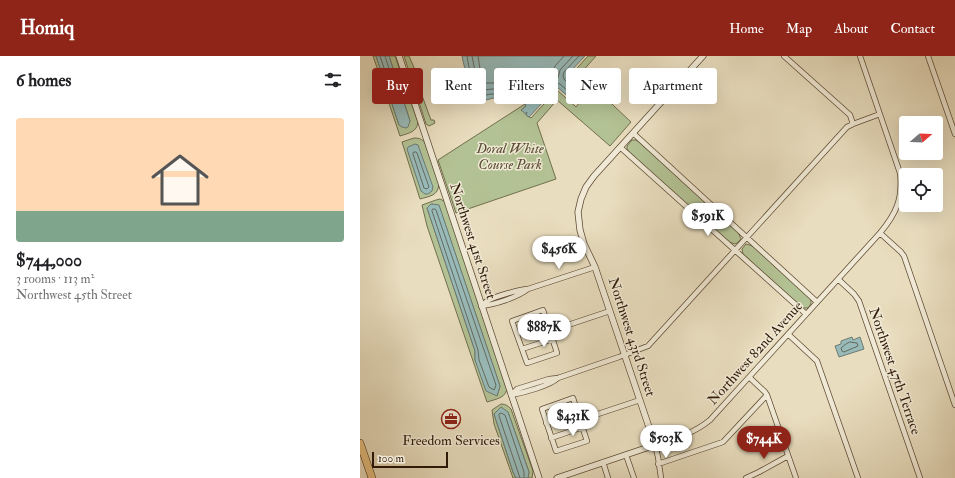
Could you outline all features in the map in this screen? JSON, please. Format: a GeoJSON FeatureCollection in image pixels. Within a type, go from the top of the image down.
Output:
{"type":"FeatureCollection","features":[{"type":"Feature","properties":{"kind":"main road"},"geometry":{"type":"LineString","coordinates":[[360,443],[372,478]]}},
{"type":"Feature","properties":{"kind":"street","name":"Northwest 41st Street"},"geometry":{"type":"LineString","coordinates":[[399,56],[539,478]]}},
{"type":"Feature","properties":{"kind":"street"},"geometry":{"type":"LineString","coordinates":[[703,56],[620,147],[806,314]]}},
{"type":"Feature","properties":{"kind":"street"},"geometry":{"type":"LineString","coordinates":[[784,56],[850,116],[853,124]]}},
{"type":"Feature","properties":{"kind":"street","name":"Northwest 82nd Avenue"},"geometry":{"type":"LineString","coordinates":[[557,478],[692,432],[703,426],[880,233],[894,214],[900,196],[900,173],[860,56]]}},
{"type":"Feature","properties":{"kind":"street"},"geometry":{"type":"LineString","coordinates":[[928,56],[955,134]]}},
{"type":"Feature","properties":{"kind":"street"},"geometry":{"type":"LineString","coordinates":[[511,395],[518,389],[548,379],[558,378],[625,355],[649,345],[848,126],[880,114]]}},
{"type":"Feature","properties":{"kind":"street"},"geometry":{"type":"LineString","coordinates":[[633,133],[817,302]]}},
{"type":"Feature","properties":{"kind":"street","name":"Northwest 43rd Street"},"geometry":{"type":"LineString","coordinates":[[620,147],[586,187],[579,205],[578,219],[584,244],[596,267],[655,445],[661,478]]}},
{"type":"Feature","properties":{"kind":"street"},"geometry":{"type":"LineString","coordinates":[[880,233],[903,255],[955,405]]}},
{"type":"Feature","properties":{"kind":"street"},"geometry":{"type":"LineString","coordinates":[[481,306],[488,300],[596,267]]}},
{"type":"Feature","properties":{"kind":"street","name":"Northwest 47th Terrace"},"geometry":{"type":"LineString","coordinates":[[838,279],[854,294],[859,301],[920,478]]}},
{"type":"Feature","properties":{"kind":"street"},"geometry":{"type":"LineString","coordinates":[[543,310],[548,324],[557,353],[527,363],[512,321],[543,310]]}},
{"type":"Feature","properties":{"kind":"street"},"geometry":{"type":"LineString","coordinates":[[550,331],[610,311]]}},
{"type":"Feature","properties":{"kind":"street"},"geometry":{"type":"LineString","coordinates":[[517,334],[548,324]]}},
{"type":"Feature","properties":{"kind":"street"},"geometry":{"type":"LineString","coordinates":[[788,334],[817,361],[858,478]]}},
{"type":"Feature","properties":{"kind":"street"},"geometry":{"type":"LineString","coordinates":[[522,349],[553,339]]}},
{"type":"Feature","properties":{"kind":"street"},"geometry":{"type":"LineString","coordinates":[[749,377],[767,395],[796,478]]}},
{"type":"Feature","properties":{"kind":"street"},"geometry":{"type":"LineString","coordinates":[[658,464],[723,442],[767,395]]}},
{"type":"Feature","properties":{"kind":"street"},"geometry":{"type":"LineString","coordinates":[[573,398],[577,412],[587,441],[556,451],[542,409],[573,398]]}},
{"type":"Feature","properties":{"kind":"street"},"geometry":{"type":"LineString","coordinates":[[580,420],[640,400]]}},
{"type":"Feature","properties":{"kind":"street"},"geometry":{"type":"LineString","coordinates":[[546,423],[577,412]]}},
{"type":"Feature","properties":{"kind":"street"},"geometry":{"type":"LineString","coordinates":[[551,438],[583,427]]}},
{"type":"Feature","properties":{"kind":"street"},"geometry":{"type":"LineString","coordinates":[[626,455],[634,478]]}},
{"type":"Feature","properties":{"kind":"street"},"geometry":{"type":"LineString","coordinates":[[746,478],[788,456]]}},
{"type":"Feature","properties":{"kind":"street"},"geometry":{"type":"LineString","coordinates":[[603,462],[608,478]]}},
{"type":"Feature","properties":{"kind":"green space"},"geometry":{"type":"Polygon","coordinates":[[[373,56],[376,56],[380,68],[377,68],[373,56]]]}},
{"type":"Feature","properties":{"kind":"green space"},"geometry":{"type":"Polygon","coordinates":[[[389,56],[395,56],[399,68],[393,68],[389,56]]]}},
{"type":"Feature","properties":{"kind":"green space"},"geometry":{"type":"Polygon","coordinates":[[[404,56],[409,56],[414,68],[408,68],[404,56]]]}},
{"type":"Feature","properties":{"kind":"green space","name":"Doral White Course Park"},"geometry":{"type":"Polygon","coordinates":[[[588,56],[596,56],[585,68],[577,68],[588,56]]]}},
{"type":"Feature","properties":{"kind":"green space","name":"Doral White Course Park"},"geometry":{"type":"Polygon","coordinates":[[[558,91],[566,98],[566,104],[573,104],[576,107],[578,104],[612,104],[631,122],[610,146],[558,101],[558,91]]]}},
{"type":"Feature","properties":{"kind":"green space"},"geometry":{"type":"Polygon","coordinates":[[[423,98],[431,120],[434,120],[435,123],[429,126],[426,124],[420,104],[423,104],[423,98]]]}},
{"type":"Feature","properties":{"kind":"green space"},"geometry":{"type":"Polygon","coordinates":[[[389,104],[392,104],[399,125],[410,121],[405,104],[412,104],[418,122],[416,128],[412,132],[400,136],[389,104]]]}},
{"type":"Feature","properties":{"kind":"green space","name":"Doral White Course Park"},"geometry":{"type":"Polygon","coordinates":[[[525,104],[526,106],[521,110],[527,112],[526,115],[531,118],[544,104],[554,104],[537,123],[556,179],[456,213],[438,160],[525,104]]]}},
{"type":"Feature","properties":{"kind":"green space"},"geometry":{"type":"Polygon","coordinates":[[[414,138],[421,139],[425,143],[439,184],[435,193],[420,199],[402,142],[414,138]]]}},
{"type":"Feature","properties":{"kind":"green space"},"geometry":{"type":"Polygon","coordinates":[[[632,140],[639,142],[738,232],[741,239],[735,244],[729,242],[630,153],[627,146],[632,140]]]}},
{"type":"Feature","properties":{"kind":"green space"},"geometry":{"type":"Polygon","coordinates":[[[440,199],[444,201],[446,205],[507,387],[507,391],[503,396],[487,402],[427,226],[422,205],[440,199]],[[432,204],[427,208],[475,351],[475,360],[497,396],[500,386],[439,206],[432,204]]]}},
{"type":"Feature","properties":{"kind":"green space"},"geometry":{"type":"Polygon","coordinates":[[[746,244],[753,246],[810,298],[811,303],[808,308],[802,308],[743,254],[742,249],[746,244]]]}},
{"type":"Feature","properties":{"kind":"green space"},"geometry":{"type":"Polygon","coordinates":[[[501,404],[507,405],[511,409],[533,471],[532,478],[528,478],[529,472],[508,412],[494,414],[516,478],[513,478],[494,424],[492,410],[501,404]]]}},
{"type":"Feature","properties":{"kind":"water"},"geometry":{"type":"Polygon","coordinates":[[[376,56],[389,56],[393,68],[380,68],[376,56]]]}},
{"type":"Feature","properties":{"kind":"water"},"geometry":{"type":"Polygon","coordinates":[[[462,56],[585,56],[574,68],[566,68],[566,95],[558,88],[558,68],[494,68],[494,98],[486,100],[486,68],[464,67],[462,56]]]}},
{"type":"Feature","properties":{"kind":"water"},"geometry":{"type":"Polygon","coordinates":[[[392,104],[405,104],[410,121],[408,127],[406,128],[399,125],[392,104]]]}},
{"type":"Feature","properties":{"kind":"water"},"geometry":{"type":"Polygon","coordinates":[[[525,104],[541,104],[529,117],[526,115],[527,112],[526,114],[521,110],[526,106],[525,104]]]}},
{"type":"Feature","properties":{"kind":"water"},"geometry":{"type":"Polygon","coordinates":[[[415,144],[418,145],[433,187],[432,191],[428,194],[421,191],[407,149],[415,144]]]}},
{"type":"Feature","properties":{"kind":"water"},"geometry":{"type":"Polygon","coordinates":[[[431,204],[439,205],[500,386],[497,396],[486,391],[475,360],[475,351],[427,208],[431,204]]]}},
{"type":"Feature","properties":{"kind":"water"},"geometry":{"type":"Polygon","coordinates":[[[852,337],[853,340],[860,337],[864,349],[839,357],[835,346],[841,344],[841,341],[852,337]]]}},
{"type":"Feature","properties":{"kind":"water"},"geometry":{"type":"Polygon","coordinates":[[[501,407],[508,412],[529,472],[528,478],[516,478],[513,472],[494,414],[501,407]]]}},
{"type":"Feature","properties":{"kind":"place","name":"Freedom Services"},"geometry":{"type":"Point","coordinates":[451,419]}}]}
